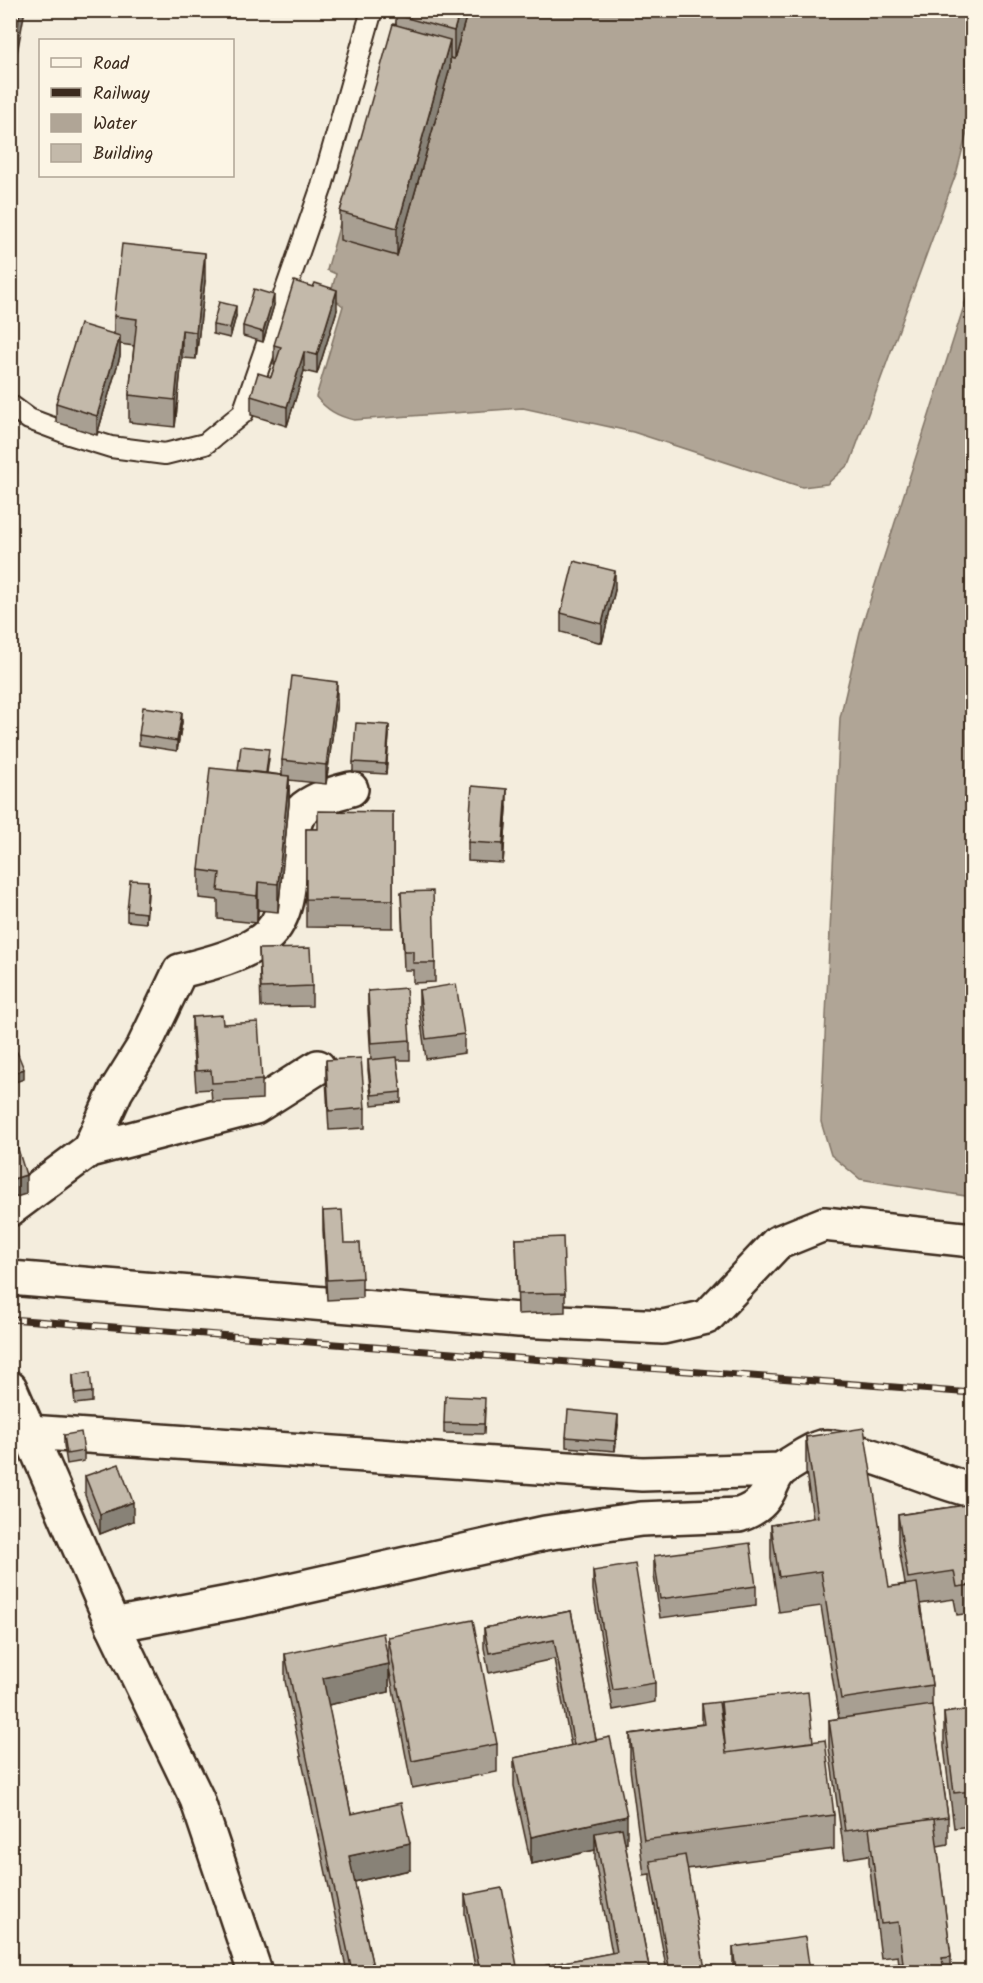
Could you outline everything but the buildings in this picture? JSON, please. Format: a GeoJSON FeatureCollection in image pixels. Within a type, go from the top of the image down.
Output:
{"type":"FeatureCollection","features":[{"type":"Feature","properties":{"kind":"street"},"geometry":{"type":"LineString","coordinates":[[89,1150],[116,1091],[144,1046],[180,971],[221,960],[263,940],[282,918],[288,893],[294,826],[302,809],[330,794],[351,789]]}},
{"type":"Feature","properties":{"kind":"street"},"geometry":{"type":"LineString","coordinates":[[10,1209],[89,1150],[255,1107],[318,1066]]}},
{"type":"Feature","properties":{"kind":"street"},"geometry":{"type":"LineString","coordinates":[[10,1278],[519,1320],[663,1327],[707,1317],[777,1242],[824,1224],[972,1240]]}},
{"type":"Feature","properties":{"kind":"street"},"geometry":{"type":"LineString","coordinates":[[10,1388],[20,1434],[197,1799],[255,1972]]}},
{"type":"Feature","properties":{"kind":"street"},"geometry":{"type":"LineString","coordinates":[[20,1434],[642,1474],[781,1470],[820,1447],[842,1447],[953,1486],[972,1490]]}},
{"type":"Feature","properties":{"kind":"street"},"geometry":{"type":"LineString","coordinates":[[113,1625],[250,1599],[545,1533],[641,1519],[739,1515],[753,1510],[764,1502],[781,1470]]}},
{"type":"Feature","properties":{"kind":"lane"},"geometry":{"type":"LineString","coordinates":[[10,405],[29,419],[69,434],[111,447],[165,454],[205,444],[243,413],[322,186],[372,10]]}},
{"type":"Feature","properties":{"kind":"water"},"geometry":{"type":"Polygon","coordinates":[[[399,11],[972,11],[972,113],[957,171],[850,463],[827,484],[802,487],[633,432],[523,408],[354,420],[342,417],[320,402],[316,397],[343,306],[330,296],[336,274],[327,270],[399,11]]]}},
{"type":"Feature","properties":{"kind":"water"},"geometry":{"type":"Polygon","coordinates":[[[972,281],[972,1197],[860,1179],[831,1155],[821,1122],[840,718],[860,632],[972,281]]]}},
{"type":"Feature","properties":{"kind":"railway"},"geometry":{"type":"LineString","coordinates":[[10,1319],[972,1393]]}}]}
